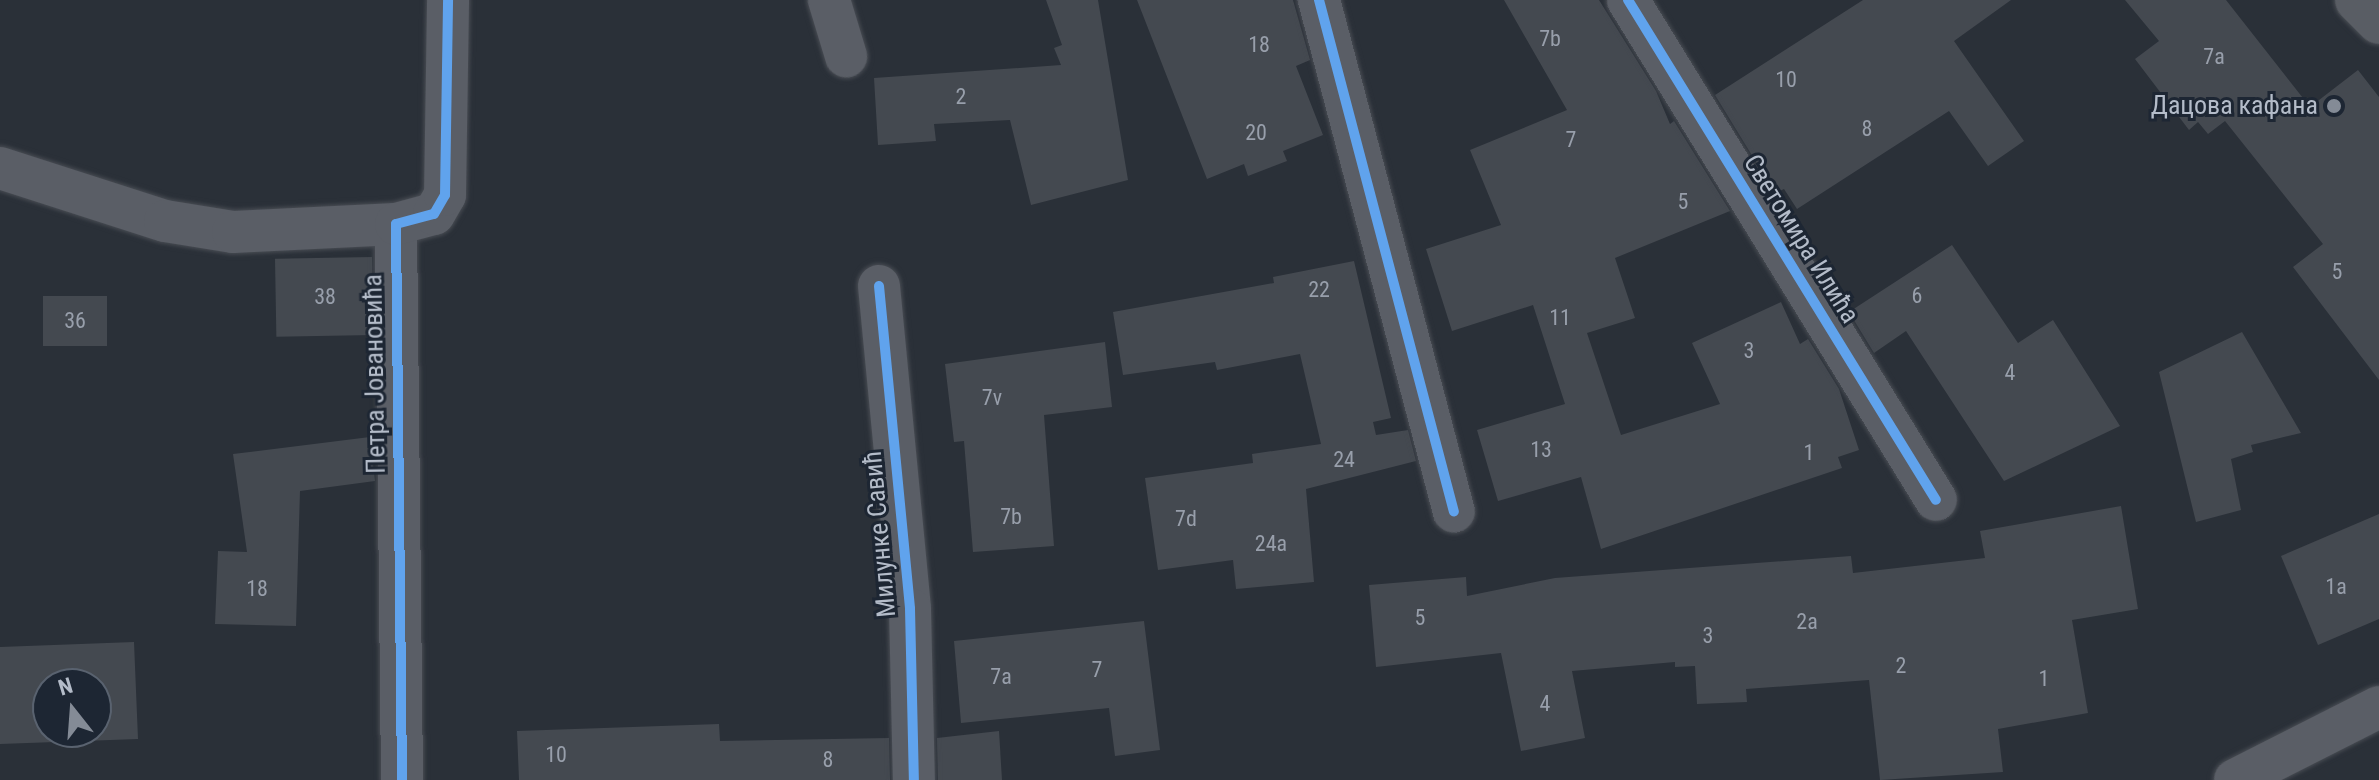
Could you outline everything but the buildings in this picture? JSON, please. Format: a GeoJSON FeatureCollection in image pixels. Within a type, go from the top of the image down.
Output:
{"type":"FeatureCollection","features":[{"type":"Feature","properties":{"kind":"main road"},"geometry":{"type":"LineString","coordinates":[[2357,0],[2379,22]]}},
{"type":"Feature","properties":{"kind":"street"},"geometry":{"type":"LineString","coordinates":[[0,168],[165,221],[233,232],[396,224],[434,214],[445,195],[448,0]]}},
{"type":"Feature","properties":{"kind":"street"},"geometry":{"type":"LineString","coordinates":[[829,0],[846,56]]}},
{"type":"Feature","properties":{"kind":"street"},"geometry":{"type":"LineString","coordinates":[[1319,0],[1454,512]]}},
{"type":"Feature","properties":{"kind":"street","name":"Светомира Илића"},"geometry":{"type":"LineString","coordinates":[[1628,0],[1936,500]]}},
{"type":"Feature","properties":{"kind":"street","name":"Петра Јовановића"},"geometry":{"type":"LineString","coordinates":[[396,224],[402,780]]}},
{"type":"Feature","properties":{"kind":"street","name":"Милунке Савић"},"geometry":{"type":"LineString","coordinates":[[879,286],[910,609],[914,780]]}},
{"type":"Feature","properties":{"kind":"street"},"geometry":{"type":"LineString","coordinates":[[2235,780],[2379,707]]}},
{"type":"Feature","properties":{"kind":"cycle path"},"geometry":{"type":"LineString","coordinates":[[402,780],[396,224],[434,214],[445,195],[448,0]]}},
{"type":"Feature","properties":{"kind":"cycle path"},"geometry":{"type":"LineString","coordinates":[[1319,0],[1454,512]]}},
{"type":"Feature","properties":{"kind":"cycle path"},"geometry":{"type":"LineString","coordinates":[[1628,0],[1936,500]]}},
{"type":"Feature","properties":{"kind":"cycle path"},"geometry":{"type":"LineString","coordinates":[[879,286],[910,609],[914,780]]}},
{"type":"Feature","properties":{"kind":"place","name":"Дацова кафана"},"geometry":{"type":"Point","coordinates":[2334,106]}}]}
